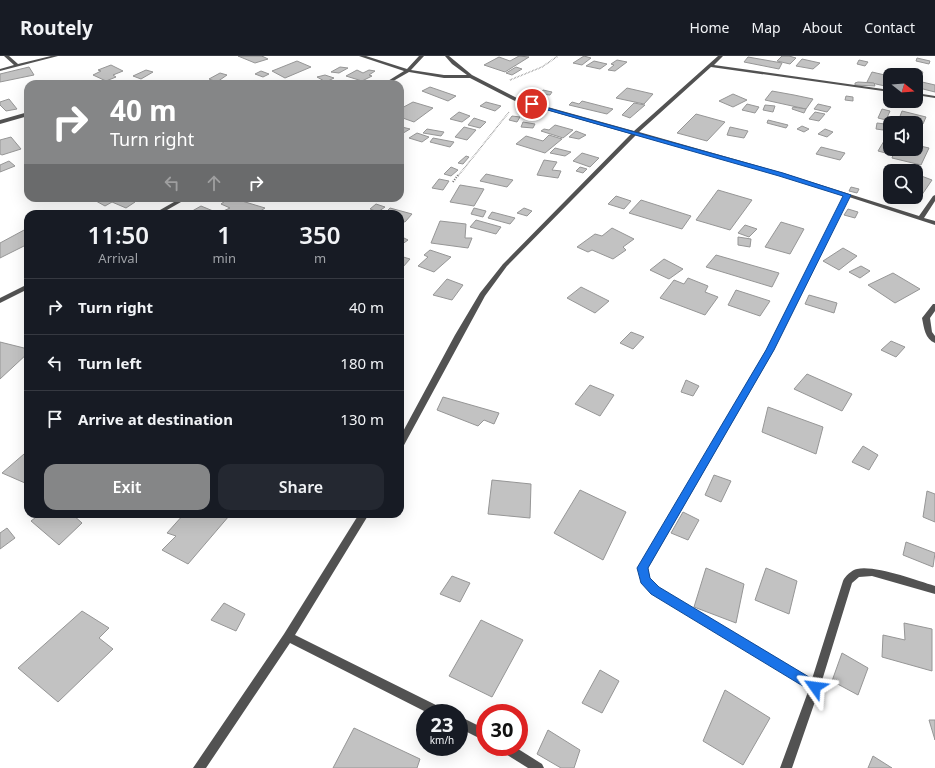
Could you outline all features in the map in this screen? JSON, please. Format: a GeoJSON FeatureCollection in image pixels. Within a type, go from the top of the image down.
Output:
{"type":"FeatureCollection","features":[{"type":"Feature","properties":{"kind":"street"},"geometry":{"type":"LineString","coordinates":[[6,56],[18,66]]}},
{"type":"Feature","properties":{"kind":"street"},"geometry":{"type":"LineString","coordinates":[[0,70],[56,56]]}},
{"type":"Feature","properties":{"kind":"street"},"geometry":{"type":"LineString","coordinates":[[361,56],[407,71],[438,78],[474,76]]}},
{"type":"Feature","properties":{"kind":"street"},"geometry":{"type":"LineString","coordinates":[[392,80],[407,71],[420,56]]}},
{"type":"Feature","properties":{"kind":"street"},"geometry":{"type":"LineString","coordinates":[[447,56],[453,63],[474,76],[489,88],[517,100],[781,174],[935,223]]}},
{"type":"Feature","properties":{"kind":"street"},"geometry":{"type":"LineString","coordinates":[[404,437],[458,335],[482,295],[505,265],[635,133],[721,56]]}},
{"type":"Feature","properties":{"kind":"street"},"geometry":{"type":"LineString","coordinates":[[711,66],[883,90]]}},
{"type":"Feature","properties":{"kind":"street"},"geometry":{"type":"LineString","coordinates":[[923,95],[935,97]]}},
{"type":"Feature","properties":{"kind":"street"},"geometry":{"type":"LineString","coordinates":[[0,122],[24,115]]}},
{"type":"Feature","properties":{"kind":"street"},"geometry":{"type":"LineString","coordinates":[[815,687],[655,590],[645,580],[643,568],[770,350],[847,195]]}},
{"type":"Feature","properties":{"kind":"street"},"geometry":{"type":"LineString","coordinates":[[921,218],[935,197]]}},
{"type":"Feature","properties":{"kind":"street"},"geometry":{"type":"LineString","coordinates":[[163,210],[178,202]]}},
{"type":"Feature","properties":{"kind":"street"},"geometry":{"type":"LineString","coordinates":[[0,301],[24,288]]}},
{"type":"Feature","properties":{"kind":"street"},"geometry":{"type":"LineString","coordinates":[[935,306],[932,307],[926,318],[928,332],[935,341]]}},
{"type":"Feature","properties":{"kind":"street"},"geometry":{"type":"LineString","coordinates":[[199,768],[288,637],[362,518]]}},
{"type":"Feature","properties":{"kind":"street"},"geometry":{"type":"LineString","coordinates":[[786,768],[815,687],[848,581],[857,573],[872,572],[935,590]]}},
{"type":"Feature","properties":{"kind":"street"},"geometry":{"type":"LineString","coordinates":[[288,637],[422,704]]}},
{"type":"Feature","properties":{"kind":"street"},"geometry":{"type":"LineString","coordinates":[[519,756],[538,768]]}},
{"type":"Feature","properties":{"kind":"path"},"geometry":{"type":"LineString","coordinates":[[489,88],[542,67],[558,56]]}},
{"type":"Feature","properties":{"kind":"path"},"geometry":{"type":"LineString","coordinates":[[453,182],[517,100]]}},
{"type":"Feature","properties":{"kind":"building"},"geometry":{"type":"Polygon","coordinates":[[[238,56],[262,56],[268,59],[255,63],[238,56]]]}},
{"type":"Feature","properties":{"kind":"building"},"geometry":{"type":"Polygon","coordinates":[[[519,56],[529,57],[505,72],[484,65],[499,57],[510,61],[519,56]]]}},
{"type":"Feature","properties":{"kind":"building"},"geometry":{"type":"Polygon","coordinates":[[[584,56],[591,58],[582,65],[573,63],[584,56]]]}},
{"type":"Feature","properties":{"kind":"building"},"geometry":{"type":"Polygon","coordinates":[[[782,56],[796,58],[790,64],[777,61],[782,56]]]}},
{"type":"Feature","properties":{"kind":"building"},"geometry":{"type":"Polygon","coordinates":[[[748,57],[782,63],[779,69],[744,62],[748,57]]]}},
{"type":"Feature","properties":{"kind":"building"},"geometry":{"type":"Polygon","coordinates":[[[917,58],[930,61],[929,64],[916,61],[917,58]]]}},
{"type":"Feature","properties":{"kind":"building"},"geometry":{"type":"Polygon","coordinates":[[[802,59],[820,63],[813,69],[796,66],[802,59]]]}},
{"type":"Feature","properties":{"kind":"building"},"geometry":{"type":"Polygon","coordinates":[[[617,60],[627,62],[615,71],[608,70],[614,65],[611,64],[617,60]]]}},
{"type":"Feature","properties":{"kind":"building"},"geometry":{"type":"Polygon","coordinates":[[[859,60],[868,62],[865,66],[857,64],[859,60]]]}},
{"type":"Feature","properties":{"kind":"building"},"geometry":{"type":"Polygon","coordinates":[[[297,61],[311,67],[285,78],[272,71],[297,61]]]}},
{"type":"Feature","properties":{"kind":"building"},"geometry":{"type":"Polygon","coordinates":[[[594,61],[607,64],[600,69],[586,66],[594,61]]]}},
{"type":"Feature","properties":{"kind":"building"},"geometry":{"type":"Polygon","coordinates":[[[111,65],[123,71],[113,75],[116,77],[104,80],[93,75],[101,71],[98,70],[111,65]]]}},
{"type":"Feature","properties":{"kind":"building"},"geometry":{"type":"Polygon","coordinates":[[[29,67],[34,75],[0,82],[0,74],[29,67]]]}},
{"type":"Feature","properties":{"kind":"building"},"geometry":{"type":"Polygon","coordinates":[[[340,67],[348,68],[339,73],[331,72],[340,67]]]}},
{"type":"Feature","properties":{"kind":"building"},"geometry":{"type":"Polygon","coordinates":[[[516,67],[522,69],[512,75],[506,73],[516,67]]]}},
{"type":"Feature","properties":{"kind":"building"},"geometry":{"type":"Polygon","coordinates":[[[146,70],[153,72],[141,79],[133,76],[146,70]]]}},
{"type":"Feature","properties":{"kind":"building"},"geometry":{"type":"Polygon","coordinates":[[[357,70],[363,73],[369,70],[375,71],[369,75],[372,76],[364,80],[346,76],[357,70]]]}},
{"type":"Feature","properties":{"kind":"building"},"geometry":{"type":"Polygon","coordinates":[[[261,71],[269,74],[263,77],[255,74],[261,71]]]}},
{"type":"Feature","properties":{"kind":"building"},"geometry":{"type":"Polygon","coordinates":[[[872,72],[883,75],[883,86],[867,82],[872,72]]]}},
{"type":"Feature","properties":{"kind":"building"},"geometry":{"type":"Polygon","coordinates":[[[220,73],[227,75],[220,80],[209,79],[220,73]]]}},
{"type":"Feature","properties":{"kind":"building"},"geometry":{"type":"Polygon","coordinates":[[[325,75],[334,78],[330,80],[322,80],[317,77],[325,75]]]}},
{"type":"Feature","properties":{"kind":"building"},"geometry":{"type":"Polygon","coordinates":[[[923,82],[935,85],[935,92],[923,89],[923,82]]]}},
{"type":"Feature","properties":{"kind":"building"},"geometry":{"type":"Polygon","coordinates":[[[855,83],[874,83],[875,86],[855,85],[855,83]]]}},
{"type":"Feature","properties":{"kind":"building"},"geometry":{"type":"Polygon","coordinates":[[[430,87],[456,96],[448,101],[422,91],[430,87]]]}},
{"type":"Feature","properties":{"kind":"building"},"geometry":{"type":"Polygon","coordinates":[[[627,88],[653,94],[644,104],[616,98],[627,88]]]}},
{"type":"Feature","properties":{"kind":"building"},"geometry":{"type":"Polygon","coordinates":[[[543,90],[552,92],[550,95],[540,94],[543,90]]]}},
{"type":"Feature","properties":{"kind":"building"},"geometry":{"type":"Polygon","coordinates":[[[772,91],[813,99],[806,109],[765,100],[772,91]]]}},
{"type":"Feature","properties":{"kind":"building"},"geometry":{"type":"Polygon","coordinates":[[[733,94],[747,100],[733,107],[719,101],[733,94]]]}},
{"type":"Feature","properties":{"kind":"building"},"geometry":{"type":"Polygon","coordinates":[[[846,96],[853,97],[853,101],[845,100],[846,96]]]}},
{"type":"Feature","properties":{"kind":"building"},"geometry":{"type":"Polygon","coordinates":[[[9,99],[17,109],[6,111],[0,105],[0,102],[9,99]]]}},
{"type":"Feature","properties":{"kind":"building"},"geometry":{"type":"Polygon","coordinates":[[[582,101],[613,109],[607,114],[569,105],[572,102],[579,104],[582,101]]]}},
{"type":"Feature","properties":{"kind":"building"},"geometry":{"type":"Polygon","coordinates":[[[413,102],[433,108],[414,122],[404,118],[404,107],[413,102]]]}},
{"type":"Feature","properties":{"kind":"building"},"geometry":{"type":"Polygon","coordinates":[[[486,102],[501,106],[495,111],[480,106],[486,102]]]}},
{"type":"Feature","properties":{"kind":"building"},"geometry":{"type":"Polygon","coordinates":[[[634,103],[645,105],[630,118],[622,115],[634,103]]]}},
{"type":"Feature","properties":{"kind":"building"},"geometry":{"type":"Polygon","coordinates":[[[747,104],[759,107],[755,113],[742,110],[747,104]]]}},
{"type":"Feature","properties":{"kind":"building"},"geometry":{"type":"Polygon","coordinates":[[[818,104],[831,107],[827,112],[814,109],[818,104]]]}},
{"type":"Feature","properties":{"kind":"building"},"geometry":{"type":"Polygon","coordinates":[[[765,105],[775,106],[773,112],[763,110],[765,105]]]}},
{"type":"Feature","properties":{"kind":"building"},"geometry":{"type":"Polygon","coordinates":[[[793,107],[806,109],[804,113],[792,109],[793,107]]]}},
{"type":"Feature","properties":{"kind":"building"},"geometry":{"type":"Polygon","coordinates":[[[882,109],[890,111],[888,116],[883,116],[883,119],[878,118],[882,109]]]}},
{"type":"Feature","properties":{"kind":"building"},"geometry":{"type":"Polygon","coordinates":[[[902,111],[922,116],[900,116],[902,111]]]}},
{"type":"Feature","properties":{"kind":"building"},"geometry":{"type":"Polygon","coordinates":[[[459,112],[470,116],[462,122],[450,119],[459,112]]]}},
{"type":"Feature","properties":{"kind":"building"},"geometry":{"type":"Polygon","coordinates":[[[815,112],[825,114],[819,121],[809,119],[815,112]]]}},
{"type":"Feature","properties":{"kind":"building"},"geometry":{"type":"Polygon","coordinates":[[[696,114],[725,122],[707,141],[677,133],[696,114]]]}},
{"type":"Feature","properties":{"kind":"building"},"geometry":{"type":"Polygon","coordinates":[[[512,116],[520,117],[517,122],[509,120],[512,116]]]}},
{"type":"Feature","properties":{"kind":"building"},"geometry":{"type":"Polygon","coordinates":[[[923,116],[926,117],[923,124],[923,116]]]}},
{"type":"Feature","properties":{"kind":"building"},"geometry":{"type":"Polygon","coordinates":[[[474,118],[486,122],[480,128],[468,125],[474,118]]]}},
{"type":"Feature","properties":{"kind":"building"},"geometry":{"type":"Polygon","coordinates":[[[768,120],[788,125],[786,128],[767,123],[768,120]]]}},
{"type":"Feature","properties":{"kind":"building"},"geometry":{"type":"Polygon","coordinates":[[[523,122],[535,124],[533,128],[521,127],[523,122]]]}},
{"type":"Feature","properties":{"kind":"building"},"geometry":{"type":"Polygon","coordinates":[[[877,123],[883,124],[883,130],[876,129],[877,123]]]}},
{"type":"Feature","properties":{"kind":"building"},"geometry":{"type":"Polygon","coordinates":[[[555,125],[573,130],[563,138],[541,131],[544,129],[549,130],[555,125]]]}},
{"type":"Feature","properties":{"kind":"building"},"geometry":{"type":"Polygon","coordinates":[[[802,126],[809,129],[804,132],[797,129],[802,126]]]}},
{"type":"Feature","properties":{"kind":"building"},"geometry":{"type":"Polygon","coordinates":[[[464,127],[476,130],[467,140],[455,137],[464,127]]]}},
{"type":"Feature","properties":{"kind":"building"},"geometry":{"type":"Polygon","coordinates":[[[730,127],[748,131],[744,138],[727,135],[730,127]]]}},
{"type":"Feature","properties":{"kind":"building"},"geometry":{"type":"Polygon","coordinates":[[[404,128],[410,129],[404,133],[404,128]]]}},
{"type":"Feature","properties":{"kind":"building"},"geometry":{"type":"Polygon","coordinates":[[[427,129],[444,132],[441,136],[423,133],[427,129]]]}},
{"type":"Feature","properties":{"kind":"building"},"geometry":{"type":"Polygon","coordinates":[[[825,129],[833,132],[827,137],[818,134],[825,129]]]}},
{"type":"Feature","properties":{"kind":"building"},"geometry":{"type":"Polygon","coordinates":[[[576,131],[586,135],[579,139],[569,137],[576,131]]]}},
{"type":"Feature","properties":{"kind":"building"},"geometry":{"type":"Polygon","coordinates":[[[417,133],[429,137],[422,142],[409,138],[417,133]]]}},
{"type":"Feature","properties":{"kind":"building"},"geometry":{"type":"Polygon","coordinates":[[[549,135],[562,139],[545,153],[516,144],[526,136],[543,141],[549,135]]]}},
{"type":"Feature","properties":{"kind":"building"},"geometry":{"type":"Polygon","coordinates":[[[11,137],[21,149],[2,155],[0,154],[0,140],[11,137]]]}},
{"type":"Feature","properties":{"kind":"building"},"geometry":{"type":"Polygon","coordinates":[[[433,138],[454,142],[450,147],[430,142],[433,138]]]}},
{"type":"Feature","properties":{"kind":"building"},"geometry":{"type":"Polygon","coordinates":[[[883,143],[883,152],[878,151],[883,143]]]}},
{"type":"Feature","properties":{"kind":"building"},"geometry":{"type":"Polygon","coordinates":[[[821,147],[845,153],[840,160],[816,154],[821,147]]]}},
{"type":"Feature","properties":{"kind":"building"},"geometry":{"type":"Polygon","coordinates":[[[923,147],[929,148],[921,164],[892,158],[893,156],[923,156],[923,147]]]}},
{"type":"Feature","properties":{"kind":"building"},"geometry":{"type":"Polygon","coordinates":[[[555,148],[571,152],[565,156],[550,153],[555,148]]]}},
{"type":"Feature","properties":{"kind":"building"},"geometry":{"type":"Polygon","coordinates":[[[582,153],[599,158],[590,167],[573,161],[582,153]]]}},
{"type":"Feature","properties":{"kind":"building"},"geometry":{"type":"Polygon","coordinates":[[[466,156],[469,157],[463,164],[458,163],[466,156]]]}},
{"type":"Feature","properties":{"kind":"building"},"geometry":{"type":"Polygon","coordinates":[[[544,160],[557,162],[552,170],[561,171],[558,178],[537,175],[544,160]]]}},
{"type":"Feature","properties":{"kind":"building"},"geometry":{"type":"Polygon","coordinates":[[[9,161],[15,166],[0,172],[0,165],[9,161]]]}},
{"type":"Feature","properties":{"kind":"building"},"geometry":{"type":"Polygon","coordinates":[[[451,167],[458,170],[451,176],[444,174],[451,167]]]}},
{"type":"Feature","properties":{"kind":"building"},"geometry":{"type":"Polygon","coordinates":[[[580,167],[587,169],[583,173],[576,171],[580,167]]]}},
{"type":"Feature","properties":{"kind":"building"},"geometry":{"type":"Polygon","coordinates":[[[486,174],[513,180],[507,187],[480,181],[486,174]]]}},
{"type":"Feature","properties":{"kind":"building"},"geometry":{"type":"Polygon","coordinates":[[[923,177],[932,180],[923,193],[923,177]]]}},
{"type":"Feature","properties":{"kind":"building"},"geometry":{"type":"Polygon","coordinates":[[[439,179],[449,181],[443,190],[432,188],[439,179]]]}},
{"type":"Feature","properties":{"kind":"building"},"geometry":{"type":"Polygon","coordinates":[[[460,185],[484,189],[474,206],[450,202],[460,185]]]}},
{"type":"Feature","properties":{"kind":"building"},"geometry":{"type":"Polygon","coordinates":[[[851,187],[859,189],[857,193],[849,191],[851,187]]]}},
{"type":"Feature","properties":{"kind":"building"},"geometry":{"type":"Polygon","coordinates":[[[718,190],[752,200],[730,230],[696,220],[718,190]]]}},
{"type":"Feature","properties":{"kind":"building"},"geometry":{"type":"Polygon","coordinates":[[[616,196],[631,201],[624,209],[608,204],[616,196]]]}},
{"type":"Feature","properties":{"kind":"building"},"geometry":{"type":"Polygon","coordinates":[[[641,200],[691,216],[682,229],[629,213],[641,200]]]}},
{"type":"Feature","properties":{"kind":"building"},"geometry":{"type":"Polygon","coordinates":[[[98,202],[112,202],[105,206],[98,202]]]}},
{"type":"Feature","properties":{"kind":"building"},"geometry":{"type":"Polygon","coordinates":[[[112,202],[135,202],[126,208],[112,202]]]}},
{"type":"Feature","properties":{"kind":"building"},"geometry":{"type":"Polygon","coordinates":[[[224,202],[245,202],[265,208],[262,210],[226,210],[230,208],[221,204],[224,202]]]}},
{"type":"Feature","properties":{"kind":"building"},"geometry":{"type":"Polygon","coordinates":[[[376,204],[385,207],[381,210],[370,209],[376,204]]]}},
{"type":"Feature","properties":{"kind":"building"},"geometry":{"type":"Polygon","coordinates":[[[201,206],[211,210],[194,210],[201,206]]]}},
{"type":"Feature","properties":{"kind":"building"},"geometry":{"type":"Polygon","coordinates":[[[474,208],[486,211],[483,217],[471,214],[474,208]]]}},
{"type":"Feature","properties":{"kind":"building"},"geometry":{"type":"Polygon","coordinates":[[[524,208],[532,211],[527,216],[517,213],[524,208]]]}},
{"type":"Feature","properties":{"kind":"building"},"geometry":{"type":"Polygon","coordinates":[[[848,209],[858,212],[855,218],[844,215],[848,209]]]}},
{"type":"Feature","properties":{"kind":"building"},"geometry":{"type":"Polygon","coordinates":[[[404,212],[412,214],[405,222],[404,212]]]}},
{"type":"Feature","properties":{"kind":"building"},"geometry":{"type":"Polygon","coordinates":[[[492,212],[515,218],[510,224],[488,218],[492,212]]]}},
{"type":"Feature","properties":{"kind":"building"},"geometry":{"type":"Polygon","coordinates":[[[476,220],[501,227],[496,234],[470,227],[476,220]]]}},
{"type":"Feature","properties":{"kind":"building"},"geometry":{"type":"Polygon","coordinates":[[[440,221],[466,224],[465,238],[472,238],[468,248],[431,243],[440,221]]]}},
{"type":"Feature","properties":{"kind":"building"},"geometry":{"type":"Polygon","coordinates":[[[781,222],[804,229],[790,254],[765,247],[781,222]]]}},
{"type":"Feature","properties":{"kind":"building"},"geometry":{"type":"Polygon","coordinates":[[[745,225],[757,229],[749,237],[738,233],[745,225]]]}},
{"type":"Feature","properties":{"kind":"building"},"geometry":{"type":"Polygon","coordinates":[[[612,228],[634,239],[623,247],[626,250],[613,259],[592,250],[588,252],[577,247],[595,234],[602,236],[612,228]]]}},
{"type":"Feature","properties":{"kind":"building"},"geometry":{"type":"Polygon","coordinates":[[[24,230],[24,246],[0,258],[0,243],[24,230]]]}},
{"type":"Feature","properties":{"kind":"building"},"geometry":{"type":"Polygon","coordinates":[[[738,237],[751,239],[750,247],[738,245],[738,237]]]}},
{"type":"Feature","properties":{"kind":"building"},"geometry":{"type":"Polygon","coordinates":[[[843,248],[857,256],[839,270],[823,261],[843,248]]]}},
{"type":"Feature","properties":{"kind":"building"},"geometry":{"type":"Polygon","coordinates":[[[430,250],[451,257],[434,272],[418,266],[428,257],[424,255],[430,250]]]}},
{"type":"Feature","properties":{"kind":"building"},"geometry":{"type":"Polygon","coordinates":[[[716,255],[779,273],[772,287],[706,267],[716,255]]]}},
{"type":"Feature","properties":{"kind":"building"},"geometry":{"type":"Polygon","coordinates":[[[404,257],[410,259],[404,266],[404,257]]]}},
{"type":"Feature","properties":{"kind":"building"},"geometry":{"type":"Polygon","coordinates":[[[664,259],[683,269],[669,279],[650,270],[664,259]]]}},
{"type":"Feature","properties":{"kind":"building"},"geometry":{"type":"Polygon","coordinates":[[[861,266],[870,271],[860,278],[849,272],[861,266]]]}},
{"type":"Feature","properties":{"kind":"building"},"geometry":{"type":"Polygon","coordinates":[[[893,273],[920,289],[895,303],[868,285],[893,273]]]}},
{"type":"Feature","properties":{"kind":"building"},"geometry":{"type":"Polygon","coordinates":[[[688,278],[708,286],[705,292],[718,297],[705,315],[660,298],[674,280],[684,284],[688,278]]]}},
{"type":"Feature","properties":{"kind":"building"},"geometry":{"type":"Polygon","coordinates":[[[447,279],[463,285],[452,300],[433,295],[447,279]]]}},
{"type":"Feature","properties":{"kind":"building"},"geometry":{"type":"Polygon","coordinates":[[[581,287],[609,301],[595,313],[567,298],[581,287]]]}},
{"type":"Feature","properties":{"kind":"building"},"geometry":{"type":"Polygon","coordinates":[[[736,290],[770,301],[760,316],[728,305],[736,290]]]}},
{"type":"Feature","properties":{"kind":"building"},"geometry":{"type":"Polygon","coordinates":[[[809,295],[837,303],[834,313],[805,304],[809,295]]]}},
{"type":"Feature","properties":{"kind":"building"},"geometry":{"type":"Polygon","coordinates":[[[631,332],[644,337],[633,349],[620,343],[631,332]]]}},
{"type":"Feature","properties":{"kind":"building"},"geometry":{"type":"Polygon","coordinates":[[[891,341],[905,347],[896,357],[881,350],[891,341]]]}},
{"type":"Feature","properties":{"kind":"building"},"geometry":{"type":"Polygon","coordinates":[[[0,342],[24,348],[24,357],[0,379],[0,342]]]}},
{"type":"Feature","properties":{"kind":"building"},"geometry":{"type":"Polygon","coordinates":[[[807,374],[852,394],[842,411],[794,389],[807,374]]]}},
{"type":"Feature","properties":{"kind":"building"},"geometry":{"type":"Polygon","coordinates":[[[686,380],[699,386],[693,396],[681,392],[686,380]]]}},
{"type":"Feature","properties":{"kind":"building"},"geometry":{"type":"Polygon","coordinates":[[[590,385],[614,395],[600,416],[575,404],[590,385]]]}},
{"type":"Feature","properties":{"kind":"building"},"geometry":{"type":"Polygon","coordinates":[[[443,397],[499,413],[494,424],[484,420],[478,426],[437,410],[443,397]]]}},
{"type":"Feature","properties":{"kind":"building"},"geometry":{"type":"Polygon","coordinates":[[[768,407],[823,427],[816,454],[762,432],[768,407]]]}},
{"type":"Feature","properties":{"kind":"building"},"geometry":{"type":"Polygon","coordinates":[[[863,446],[878,455],[869,470],[852,462],[863,446]]]}},
{"type":"Feature","properties":{"kind":"building"},"geometry":{"type":"Polygon","coordinates":[[[24,454],[24,483],[2,473],[24,454]]]}},
{"type":"Feature","properties":{"kind":"building"},"geometry":{"type":"Polygon","coordinates":[[[714,475],[731,481],[721,502],[705,495],[714,475]]]}},
{"type":"Feature","properties":{"kind":"building"},"geometry":{"type":"Polygon","coordinates":[[[492,480],[531,484],[530,518],[488,514],[492,480]]]}},
{"type":"Feature","properties":{"kind":"building"},"geometry":{"type":"Polygon","coordinates":[[[580,490],[626,512],[603,560],[554,533],[580,490]]]}},
{"type":"Feature","properties":{"kind":"building"},"geometry":{"type":"Polygon","coordinates":[[[927,491],[935,494],[935,522],[923,517],[927,491]]]}},
{"type":"Feature","properties":{"kind":"building"},"geometry":{"type":"Polygon","coordinates":[[[683,512],[699,520],[688,540],[671,533],[683,512]]]}},
{"type":"Feature","properties":{"kind":"building"},"geometry":{"type":"Polygon","coordinates":[[[35,518],[76,518],[82,523],[59,545],[31,521],[35,518]]]}},
{"type":"Feature","properties":{"kind":"building"},"geometry":{"type":"Polygon","coordinates":[[[180,518],[227,518],[188,564],[162,550],[176,536],[167,533],[180,518]]]}},
{"type":"Feature","properties":{"kind":"building"},"geometry":{"type":"Polygon","coordinates":[[[7,528],[15,538],[0,549],[0,533],[7,528]]]}},
{"type":"Feature","properties":{"kind":"building"},"geometry":{"type":"Polygon","coordinates":[[[906,542],[935,553],[933,567],[903,555],[906,542]]]}},
{"type":"Feature","properties":{"kind":"building"},"geometry":{"type":"Polygon","coordinates":[[[706,568],[744,584],[736,623],[694,607],[706,568]]]}},
{"type":"Feature","properties":{"kind":"building"},"geometry":{"type":"Polygon","coordinates":[[[766,568],[797,581],[789,614],[755,600],[766,568]]]}},
{"type":"Feature","properties":{"kind":"building"},"geometry":{"type":"Polygon","coordinates":[[[452,576],[470,583],[460,602],[440,594],[452,576]]]}},
{"type":"Feature","properties":{"kind":"building"},"geometry":{"type":"Polygon","coordinates":[[[224,603],[245,614],[236,631],[211,620],[224,603]]]}},
{"type":"Feature","properties":{"kind":"building"},"geometry":{"type":"Polygon","coordinates":[[[82,611],[109,628],[99,638],[113,649],[58,702],[18,668],[82,611]]]}},
{"type":"Feature","properties":{"kind":"building"},"geometry":{"type":"Polygon","coordinates":[[[481,620],[523,640],[492,697],[449,676],[481,620]]]}},
{"type":"Feature","properties":{"kind":"building"},"geometry":{"type":"Polygon","coordinates":[[[904,623],[932,629],[932,671],[882,657],[883,635],[905,640],[904,623]]]}},
{"type":"Feature","properties":{"kind":"building"},"geometry":{"type":"Polygon","coordinates":[[[842,653],[868,668],[858,695],[832,681],[842,653]]]}},
{"type":"Feature","properties":{"kind":"building"},"geometry":{"type":"Polygon","coordinates":[[[600,670],[619,681],[602,713],[582,703],[600,670]]]}},
{"type":"Feature","properties":{"kind":"building"},"geometry":{"type":"Polygon","coordinates":[[[725,690],[770,718],[743,765],[703,741],[725,690]]]}},
{"type":"Feature","properties":{"kind":"building"},"geometry":{"type":"Polygon","coordinates":[[[929,720],[935,720],[935,740],[929,720]]]}},
{"type":"Feature","properties":{"kind":"building"},"geometry":{"type":"Polygon","coordinates":[[[354,728],[420,759],[417,768],[333,768],[354,728]]]}},
{"type":"Feature","properties":{"kind":"building"},"geometry":{"type":"Polygon","coordinates":[[[548,730],[580,750],[574,768],[561,768],[537,754],[548,730]]]}},
{"type":"Feature","properties":{"kind":"building"},"geometry":{"type":"Polygon","coordinates":[[[873,756],[892,768],[868,768],[873,756]]]}},
{"type":"Feature","properties":{"kind":"route"},"geometry":{"type":"LineString","coordinates":[[532,104],[781,174],[847,195],[770,350],[648,556],[643,568],[645,580],[655,590],[815,687]]}}]}
